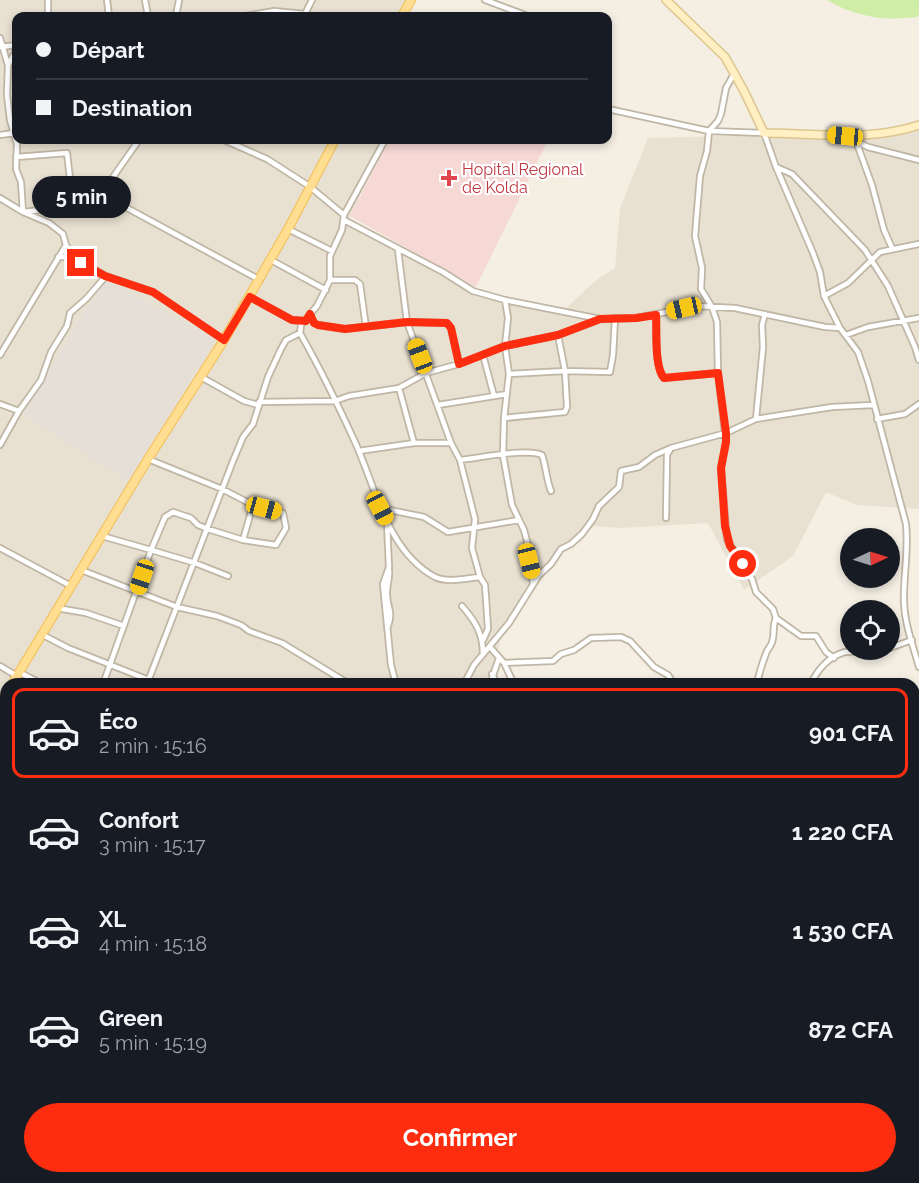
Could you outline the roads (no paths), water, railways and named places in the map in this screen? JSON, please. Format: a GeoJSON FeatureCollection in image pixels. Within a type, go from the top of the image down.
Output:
{"type":"FeatureCollection","features":[{"type":"Feature","properties":{"kind":"main road"},"geometry":{"type":"LineString","coordinates":[[16,678],[148,459],[250,297],[333,144]]}},
{"type":"Feature","properties":{"kind":"street"},"geometry":{"type":"LineString","coordinates":[[484,0],[517,12]]}},
{"type":"Feature","properties":{"kind":"street"},"geometry":{"type":"LineString","coordinates":[[666,0],[720,51],[734,74],[764,134],[813,253],[820,272],[824,296],[840,328],[858,352],[906,524],[908,544],[904,604],[919,667]]}},
{"type":"Feature","properties":{"kind":"street"},"geometry":{"type":"LineString","coordinates":[[268,12],[284,12]]}},
{"type":"Feature","properties":{"kind":"street"},"geometry":{"type":"LineString","coordinates":[[0,38],[8,65],[7,95],[12,122]]}},
{"type":"Feature","properties":{"kind":"street"},"geometry":{"type":"LineString","coordinates":[[8,65],[12,58]]}},
{"type":"Feature","properties":{"kind":"street"},"geometry":{"type":"LineString","coordinates":[[734,74],[726,88],[721,114],[710,130],[700,176],[695,236],[702,268],[701,289],[712,307],[717,322],[718,373],[726,433],[721,468],[727,540],[752,579],[756,592],[762,601],[773,609],[776,618],[801,636],[816,636],[826,652],[834,658]]}},
{"type":"Feature","properties":{"kind":"street"},"geometry":{"type":"LineString","coordinates":[[612,110],[710,130],[764,134],[876,135],[919,125]]}},
{"type":"Feature","properties":{"kind":"street"},"geometry":{"type":"LineString","coordinates":[[845,136],[867,147],[919,160]]}},
{"type":"Feature","properties":{"kind":"street"},"geometry":{"type":"LineString","coordinates":[[856,141],[872,185],[884,230],[892,248]]}},
{"type":"Feature","properties":{"kind":"street"},"geometry":{"type":"LineString","coordinates":[[17,144],[16,169],[21,182],[23,212]]}},
{"type":"Feature","properties":{"kind":"street"},"geometry":{"type":"LineString","coordinates":[[97,200],[136,144]]}},
{"type":"Feature","properties":{"kind":"street"},"geometry":{"type":"LineString","coordinates":[[233,144],[267,159],[309,186],[344,217],[473,291],[505,300],[600,319],[636,318],[697,306],[735,308],[825,327],[840,328]]}},
{"type":"Feature","properties":{"kind":"street"},"geometry":{"type":"LineString","coordinates":[[383,144],[344,217],[342,230],[332,251],[330,280],[326,290],[301,325],[300,333],[325,378],[359,451],[380,508],[410,557],[436,577],[463,579],[480,577]]}},
{"type":"Feature","properties":{"kind":"street"},"geometry":{"type":"LineString","coordinates":[[16,157],[66,153],[72,196],[67,207]]}},
{"type":"Feature","properties":{"kind":"street"},"geometry":{"type":"LineString","coordinates":[[776,167],[792,174],[865,250],[888,286],[919,360]]}},
{"type":"Feature","properties":{"kind":"street"},"geometry":{"type":"LineString","coordinates":[[0,198],[23,212],[49,223],[63,234],[73,257]]}},
{"type":"Feature","properties":{"kind":"street"},"geometry":{"type":"LineString","coordinates":[[23,212],[67,207],[97,200],[116,202],[260,280]]}},
{"type":"Feature","properties":{"kind":"street"},"geometry":{"type":"LineString","coordinates":[[288,229],[332,251]]}},
{"type":"Feature","properties":{"kind":"street"},"geometry":{"type":"LineString","coordinates":[[0,355],[66,244]]}},
{"type":"Feature","properties":{"kind":"street"},"geometry":{"type":"LineString","coordinates":[[824,296],[848,283],[880,252],[919,244]]}},
{"type":"Feature","properties":{"kind":"street"},"geometry":{"type":"LineString","coordinates":[[398,250],[407,322],[451,443],[460,460],[475,519],[472,548],[480,577],[485,585],[488,629],[483,640]]}},
{"type":"Feature","properties":{"kind":"street"},"geometry":{"type":"LineString","coordinates":[[58,257],[73,257],[105,276],[153,292],[224,340]]}},
{"type":"Feature","properties":{"kind":"street"},"geometry":{"type":"LineString","coordinates":[[271,260],[326,290]]}},
{"type":"Feature","properties":{"kind":"street"},"geometry":{"type":"LineString","coordinates":[[0,445],[19,411],[41,380],[51,352],[67,326],[70,313],[86,299],[105,276]]}},
{"type":"Feature","properties":{"kind":"street"},"geometry":{"type":"LineString","coordinates":[[330,280],[356,279],[360,284],[366,327]]}},
{"type":"Feature","properties":{"kind":"street"},"geometry":{"type":"LineString","coordinates":[[250,297],[292,320],[306,321]]}},
{"type":"Feature","properties":{"kind":"street"},"geometry":{"type":"LineString","coordinates":[[505,300],[508,318],[505,346],[509,374],[503,456],[512,505],[527,541],[533,584]]}},
{"type":"Feature","properties":{"kind":"street"},"geometry":{"type":"LineString","coordinates":[[310,314],[314,323],[318,325],[345,329],[407,322],[447,323],[451,328],[459,364]]}},
{"type":"Feature","properties":{"kind":"street"},"geometry":{"type":"LineString","coordinates":[[756,419],[763,347],[762,325],[765,314]]}},
{"type":"Feature","properties":{"kind":"street"},"geometry":{"type":"LineString","coordinates":[[656,315],[657,352],[661,374],[664,378],[718,373]]}},
{"type":"Feature","properties":{"kind":"street"},"geometry":{"type":"LineString","coordinates":[[509,374],[565,371],[610,372],[615,318]]}},
{"type":"Feature","properties":{"kind":"street"},"geometry":{"type":"LineString","coordinates":[[846,335],[868,327],[919,318]]}},
{"type":"Feature","properties":{"kind":"street"},"geometry":{"type":"LineString","coordinates":[[201,377],[244,401],[259,404],[334,401],[348,396],[399,388],[426,373],[459,364],[505,346],[558,335],[600,319]]}},
{"type":"Feature","properties":{"kind":"street"},"geometry":{"type":"LineString","coordinates":[[150,678],[222,489],[243,437],[253,424],[281,349],[286,340],[300,333]]}},
{"type":"Feature","properties":{"kind":"street"},"geometry":{"type":"LineString","coordinates":[[504,418],[565,412],[567,407],[565,371],[558,335]]}},
{"type":"Feature","properties":{"kind":"street"},"geometry":{"type":"LineString","coordinates":[[483,355],[494,396]]}},
{"type":"Feature","properties":{"kind":"street"},"geometry":{"type":"LineString","coordinates":[[399,388],[414,443]]}},
{"type":"Feature","properties":{"kind":"street"},"geometry":{"type":"LineString","coordinates":[[438,405],[507,394]]}},
{"type":"Feature","properties":{"kind":"street"},"geometry":{"type":"LineString","coordinates":[[0,404],[19,411]]}},
{"type":"Feature","properties":{"kind":"street"},"geometry":{"type":"LineString","coordinates":[[877,419],[905,414],[919,404]]}},
{"type":"Feature","properties":{"kind":"street"},"geometry":{"type":"LineString","coordinates":[[468,678],[474,665],[509,623],[539,575],[551,564],[561,549],[582,534],[599,506],[619,488],[621,471],[639,467],[655,455],[671,448],[726,433],[756,419],[832,407],[873,405]]}},
{"type":"Feature","properties":{"kind":"street"},"geometry":{"type":"LineString","coordinates":[[359,451],[414,443],[451,443]]}},
{"type":"Feature","properties":{"kind":"street"},"geometry":{"type":"LineString","coordinates":[[666,518],[667,455],[671,448]]}},
{"type":"Feature","properties":{"kind":"street"},"geometry":{"type":"LineString","coordinates":[[460,460],[528,453],[542,456],[551,491]]}},
{"type":"Feature","properties":{"kind":"street"},"geometry":{"type":"LineString","coordinates":[[105,678],[151,550],[165,517],[169,513],[191,518],[198,525],[243,540],[276,544],[286,528],[283,513],[253,505],[222,489],[148,459]]}},
{"type":"Feature","properties":{"kind":"street"},"geometry":{"type":"LineString","coordinates":[[243,540],[253,505]]}},
{"type":"Feature","properties":{"kind":"street"},"geometry":{"type":"LineString","coordinates":[[380,508],[424,517],[448,532],[519,520]]}},
{"type":"Feature","properties":{"kind":"street"},"geometry":{"type":"LineString","coordinates":[[387,522],[389,567],[383,584],[391,665],[394,678]]}},
{"type":"Feature","properties":{"kind":"street"},"geometry":{"type":"LineString","coordinates":[[102,536],[195,563],[228,576]]}},
{"type":"Feature","properties":{"kind":"street"},"geometry":{"type":"LineString","coordinates":[[0,548],[71,586]]}},
{"type":"Feature","properties":{"kind":"street"},"geometry":{"type":"LineString","coordinates":[[81,570],[177,607],[217,616],[240,625],[249,631],[282,643],[339,678]]}},
{"type":"Feature","properties":{"kind":"street"},"geometry":{"type":"LineString","coordinates":[[462,606],[476,621],[483,640],[483,654]]}},
{"type":"Feature","properties":{"kind":"street"},"geometry":{"type":"LineString","coordinates":[[57,608],[86,613],[124,626]]}},
{"type":"Feature","properties":{"kind":"street"},"geometry":{"type":"LineString","coordinates":[[758,678],[767,650],[772,643],[773,624],[776,618]]}},
{"type":"Feature","properties":{"kind":"street"},"geometry":{"type":"LineString","coordinates":[[41,634],[68,648],[111,664],[140,678]]}},
{"type":"Feature","properties":{"kind":"street"},"geometry":{"type":"LineString","coordinates":[[504,663],[553,661],[561,654],[574,650],[591,638],[621,637],[630,641],[654,667],[662,670],[668,678]]}},
{"type":"Feature","properties":{"kind":"street"},"geometry":{"type":"LineString","coordinates":[[900,644],[912,640]]}},
{"type":"Feature","properties":{"kind":"street"},"geometry":{"type":"LineString","coordinates":[[490,647],[504,663],[511,678]]}},
{"type":"Feature","properties":{"kind":"street"},"geometry":{"type":"LineString","coordinates":[[814,678],[820,668],[840,655]]}},
{"type":"Feature","properties":{"kind":"street"},"geometry":{"type":"LineString","coordinates":[[491,678],[500,658]]}},
{"type":"Feature","properties":{"kind":"street"},"geometry":{"type":"LineString","coordinates":[[0,666],[28,678]]}},
{"type":"Feature","properties":{"kind":"street"},"geometry":{"type":"LineString","coordinates":[[492,674],[494,678]]}},
{"type":"Feature","properties":{"kind":"place","name":"Hopital Regional de Kolda"},"geometry":{"type":"Point","coordinates":[449,178]}}]}
